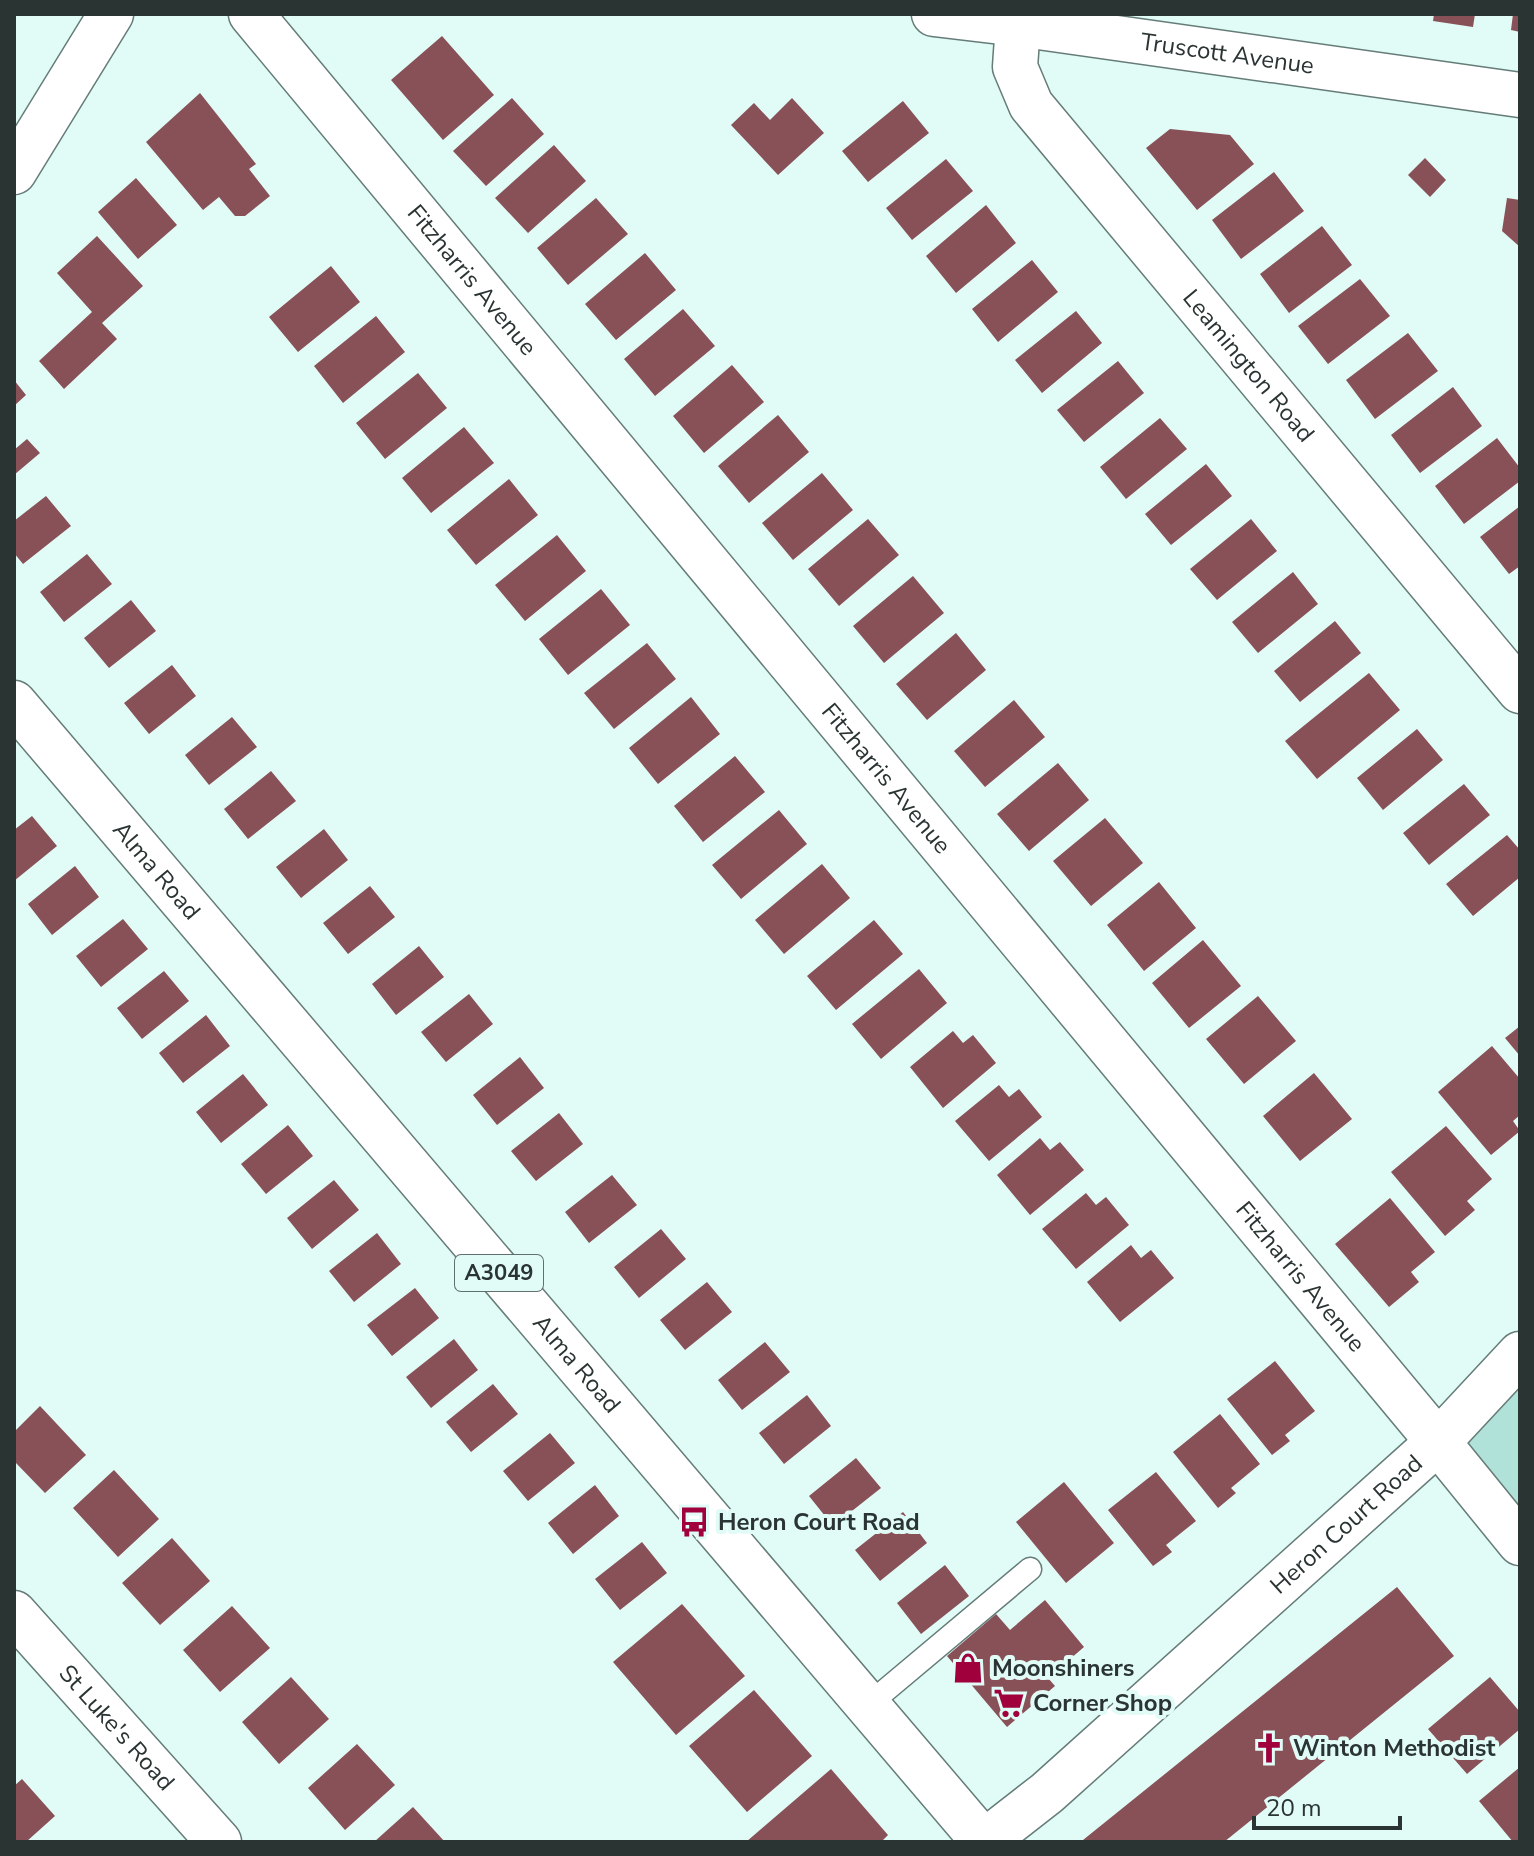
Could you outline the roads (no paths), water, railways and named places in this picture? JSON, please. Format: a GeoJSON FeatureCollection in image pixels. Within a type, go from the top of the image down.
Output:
{"type":"FeatureCollection","features":[{"type":"Feature","properties":{"kind":"street"},"geometry":{"type":"LineString","coordinates":[[14,172],[111,14]]}},
{"type":"Feature","properties":{"kind":"street","name":"Fitzharris Avenue"},"geometry":{"type":"LineString","coordinates":[[251,14],[1520,1543]]}},
{"type":"Feature","properties":{"kind":"street","name":"Truscott Avenue"},"geometry":{"type":"LineString","coordinates":[[934,14],[1520,95]]}},
{"type":"Feature","properties":{"kind":"street","name":"Leamington Road"},"geometry":{"type":"LineString","coordinates":[[1018,24],[1015,67],[1031,105],[1520,691]]}},
{"type":"Feature","properties":{"kind":"street","name":"Alma Road"},"geometry":{"type":"LineString","coordinates":[[14,703],[984,1842]]}},
{"type":"Feature","properties":{"kind":"street","name":"Heron Court Road"},"geometry":{"type":"LineString","coordinates":[[984,1842],[1047,1793],[1438,1442],[1520,1354]]}},
{"type":"Feature","properties":{"kind":"street","name":"St Luke's Road"},"geometry":{"type":"LineString","coordinates":[[14,1613],[219,1842]]}},
{"type":"Feature","properties":{"kind":"lane"},"geometry":{"type":"LineString","coordinates":[[868,1705],[1030,1569]]}},
{"type":"Feature","properties":{"kind":"place","name":"Heron Court Road"},"geometry":{"type":"Point","coordinates":[694,1522]}},
{"type":"Feature","properties":{"kind":"place","name":"Moonshiners"},"geometry":{"type":"Point","coordinates":[968,1668]}},
{"type":"Feature","properties":{"kind":"place","name":"Corner Shop"},"geometry":{"type":"Point","coordinates":[1009,1703]}},
{"type":"Feature","properties":{"kind":"place","name":"Winton Methodist"},"geometry":{"type":"Point","coordinates":[1269,1748]}}]}
